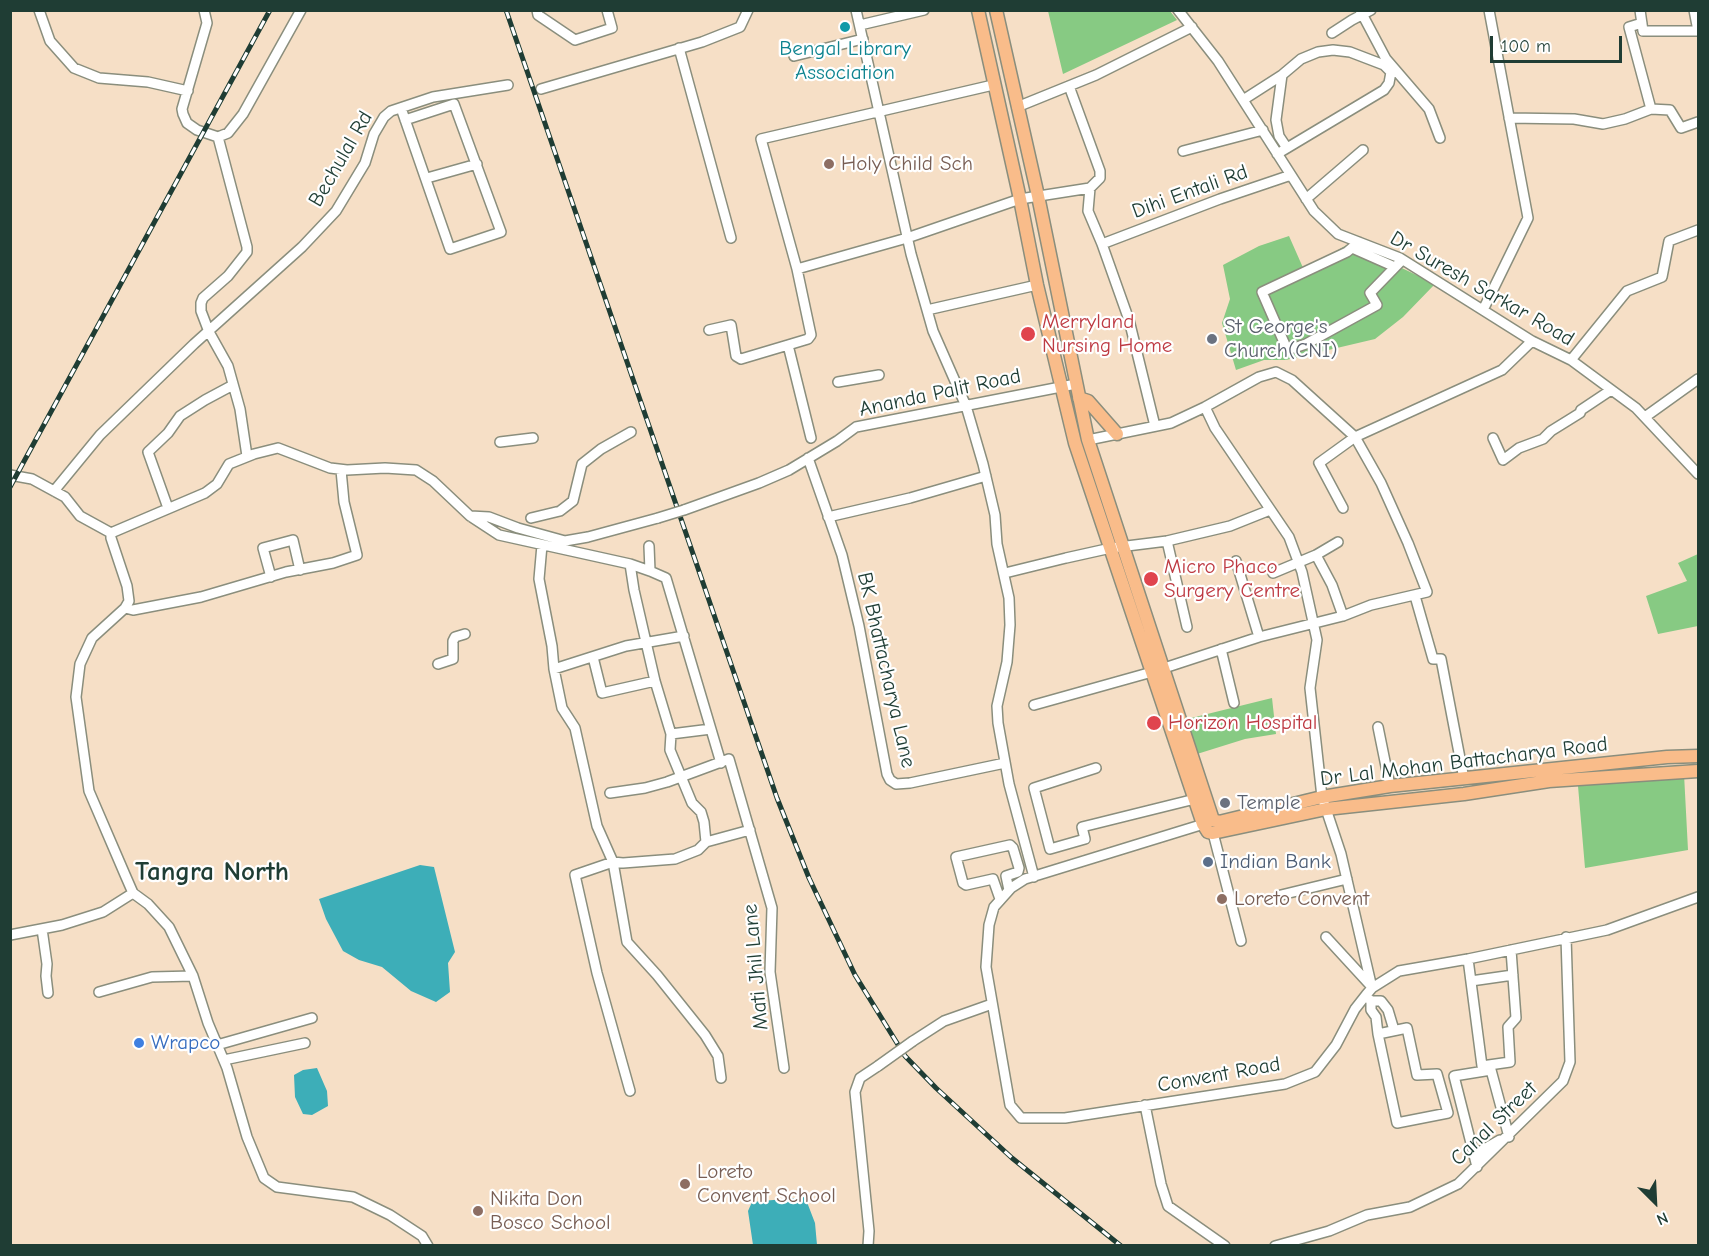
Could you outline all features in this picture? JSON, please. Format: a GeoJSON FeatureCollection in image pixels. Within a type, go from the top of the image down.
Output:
{"type":"FeatureCollection","features":[{"type":"Feature","properties":{"kind":"main road"},"geometry":{"type":"LineString","coordinates":[[978,10],[1037,285],[1075,443],[1117,548],[1210,826]]}},
{"type":"Feature","properties":{"kind":"main road"},"geometry":{"type":"LineString","coordinates":[[996,10],[1038,196],[1088,440],[1117,548]]}},
{"type":"Feature","properties":{"kind":"main road"},"geometry":{"type":"LineString","coordinates":[[1079,398],[1088,401],[1117,434]]}},
{"type":"Feature","properties":{"kind":"main road"},"geometry":{"type":"LineString","coordinates":[[1158,670],[1195,799],[1210,826]]}},
{"type":"Feature","properties":{"kind":"main road","name":"Dr Lal Mohan Battacharya Road"},"geometry":{"type":"LineString","coordinates":[[1210,826],[1322,797],[1390,786],[1667,757],[1698,756]]}},
{"type":"Feature","properties":{"kind":"main road","name":"Dr Lal Mohan Battacharya Road"},"geometry":{"type":"LineString","coordinates":[[1210,826],[1549,781],[1698,771]]}},
{"type":"Feature","properties":{"kind":"street"},"geometry":{"type":"LineString","coordinates":[[39,10],[50,42],[74,68],[99,78],[148,82],[188,91]]}},
{"type":"Feature","properties":{"kind":"street"},"geometry":{"type":"LineString","coordinates":[[205,11],[207,23],[182,109],[184,119],[197,130],[218,137],[228,134],[243,114],[301,10]]}},
{"type":"Feature","properties":{"kind":"street"},"geometry":{"type":"LineString","coordinates":[[537,10],[538,15],[575,40],[612,28],[607,10]]}},
{"type":"Feature","properties":{"kind":"street"},"geometry":{"type":"LineString","coordinates":[[540,88],[702,42],[740,27],[748,10]]}},
{"type":"Feature","properties":{"kind":"street"},"geometry":{"type":"LineString","coordinates":[[856,10],[907,238],[933,331],[966,406],[995,515],[998,544],[1009,598],[1010,625],[1007,663],[997,706],[1000,740],[1034,877]]}},
{"type":"Feature","properties":{"kind":"street"},"geometry":{"type":"LineString","coordinates":[[860,25],[924,10]]}},
{"type":"Feature","properties":{"kind":"street"},"geometry":{"type":"LineString","coordinates":[[1332,33],[1361,13],[1371,10]]}},
{"type":"Feature","properties":{"kind":"street"},"geometry":{"type":"LineString","coordinates":[[1483,310],[1528,218],[1489,10]]}},
{"type":"Feature","properties":{"kind":"street"},"geometry":{"type":"LineString","coordinates":[[1640,10],[1643,30],[1698,31],[1694,10]]}},
{"type":"Feature","properties":{"kind":"street","name":"Dr Suresh Sarkar Road"},"geometry":{"type":"LineString","coordinates":[[1178,11],[1218,61],[1314,211],[1338,234],[1355,245],[1402,260],[1532,341],[1571,360],[1636,408],[1698,474]]}},
{"type":"Feature","properties":{"kind":"street"},"geometry":{"type":"LineString","coordinates":[[1361,13],[1386,59],[1429,110],[1440,138]]}},
{"type":"Feature","properties":{"kind":"street"},"geometry":{"type":"LineString","coordinates":[[1642,22],[1629,27],[1651,109]]}},
{"type":"Feature","properties":{"kind":"street"},"geometry":{"type":"LineString","coordinates":[[1017,107],[1096,75],[1192,27]]}},
{"type":"Feature","properties":{"kind":"street"},"geometry":{"type":"LineString","coordinates":[[794,56],[863,39]]}},
{"type":"Feature","properties":{"kind":"street"},"geometry":{"type":"LineString","coordinates":[[679,48],[731,238]]}},
{"type":"Feature","properties":{"kind":"street"},"geometry":{"type":"LineString","coordinates":[[1243,100],[1282,75],[1300,59],[1318,52],[1333,50],[1350,52],[1384,65],[1391,72],[1389,83],[1384,90],[1277,154]]}},
{"type":"Feature","properties":{"kind":"street"},"geometry":{"type":"LineString","coordinates":[[1282,75],[1276,120],[1279,136],[1287,148]]}},
{"type":"Feature","properties":{"kind":"street","name":"Bechulal Rd"},"geometry":{"type":"LineString","coordinates":[[54,491],[100,435],[302,247],[336,212],[365,163],[374,135],[384,117],[391,111],[433,97],[508,85]]}},
{"type":"Feature","properties":{"kind":"street"},"geometry":{"type":"LineString","coordinates":[[709,330],[731,325],[736,356],[741,358],[808,339],[811,335],[797,269],[761,139],[993,85]]}},
{"type":"Feature","properties":{"kind":"street"},"geometry":{"type":"LineString","coordinates":[[797,269],[907,238],[1020,199],[1090,188],[1100,178],[1100,171],[1069,86]]}},
{"type":"Feature","properties":{"kind":"street"},"geometry":{"type":"LineString","coordinates":[[401,108],[405,120],[427,178],[450,249],[501,232],[454,104],[405,120]]}},
{"type":"Feature","properties":{"kind":"street"},"geometry":{"type":"LineString","coordinates":[[1509,118],[1574,119],[1603,124],[1651,109],[1670,110],[1682,128],[1698,122]]}},
{"type":"Feature","properties":{"kind":"street"},"geometry":{"type":"LineString","coordinates":[[1183,151],[1263,130]]}},
{"type":"Feature","properties":{"kind":"street"},"geometry":{"type":"LineString","coordinates":[[218,137],[247,252],[228,276],[203,298],[201,312],[228,366],[240,410],[247,456]]}},
{"type":"Feature","properties":{"kind":"street"},"geometry":{"type":"LineString","coordinates":[[1306,199],[1363,150]]}},
{"type":"Feature","properties":{"kind":"street"},"geometry":{"type":"LineString","coordinates":[[427,178],[477,164]]}},
{"type":"Feature","properties":{"kind":"street","name":"Dihi Entali Rd"},"geometry":{"type":"LineString","coordinates":[[1102,244],[1186,211],[1291,175]]}},
{"type":"Feature","properties":{"kind":"street"},"geometry":{"type":"LineString","coordinates":[[1090,188],[1088,211],[1129,320],[1155,426]]}},
{"type":"Feature","properties":{"kind":"street"},"geometry":{"type":"LineString","coordinates":[[1571,360],[1627,291],[1662,277],[1668,241],[1698,230]]}},
{"type":"Feature","properties":{"kind":"street"},"geometry":{"type":"LineString","coordinates":[[1395,267],[1355,245],[1347,252],[1262,292],[1286,347],[1294,348],[1306,344],[1377,305],[1370,293],[1402,260]]}},
{"type":"Feature","properties":{"kind":"street"},"geometry":{"type":"LineString","coordinates":[[927,310],[1037,285]]}},
{"type":"Feature","properties":{"kind":"street"},"geometry":{"type":"LineString","coordinates":[[1343,508],[1319,463],[1355,437],[1502,370],[1532,341]]}},
{"type":"Feature","properties":{"kind":"street"},"geometry":{"type":"LineString","coordinates":[[789,345],[811,438]]}},
{"type":"Feature","properties":{"kind":"street"},"geometry":{"type":"LineString","coordinates":[[1034,705],[1158,670],[1259,637],[1343,616],[1371,605],[1427,592],[1381,483],[1355,437],[1292,380],[1276,372],[1259,377],[1171,423],[1088,440]]}},
{"type":"Feature","properties":{"kind":"street"},"geometry":{"type":"LineString","coordinates":[[838,382],[879,375]]}},
{"type":"Feature","properties":{"kind":"street"},"geometry":{"type":"LineString","coordinates":[[1645,417],[1698,379]]}},
{"type":"Feature","properties":{"kind":"street","name":"Ananda Palit Road"},"geometry":{"type":"LineString","coordinates":[[470,516],[489,517],[565,541],[588,537],[684,510],[759,483],[789,470],[856,427],[1076,384]]}},
{"type":"Feature","properties":{"kind":"street"},"geometry":{"type":"LineString","coordinates":[[168,508],[148,452],[168,433],[180,416],[205,400],[234,386]]}},
{"type":"Feature","properties":{"kind":"street"},"geometry":{"type":"LineString","coordinates":[[1493,438],[1503,460],[1519,448],[1543,439],[1551,431],[1611,390]]}},
{"type":"Feature","properties":{"kind":"street"},"geometry":{"type":"LineString","coordinates":[[1205,407],[1215,428],[1289,537],[1298,562],[1317,640],[1310,688],[1322,797],[1347,879],[1371,1010],[1376,1017],[1378,1034],[1397,1123],[1448,1113],[1437,1074],[1417,1075],[1407,1028],[1378,1034]]}},
{"type":"Feature","properties":{"kind":"street"},"geometry":{"type":"LineString","coordinates":[[531,518],[560,511],[573,501],[582,464],[601,449],[631,432]]}},
{"type":"Feature","properties":{"kind":"street"},"geometry":{"type":"LineString","coordinates":[[500,442],[533,438]]}},
{"type":"Feature","properties":{"kind":"street"},"geometry":{"type":"LineString","coordinates":[[111,533],[212,489],[230,464],[247,456],[278,448],[316,464],[341,470],[385,468],[416,470],[433,482],[470,516],[499,535],[630,564],[651,571],[649,546]]}},
{"type":"Feature","properties":{"kind":"street","name":"BK Bhattacharya Lane"},"geometry":{"type":"LineString","coordinates":[[808,458],[842,555],[859,626],[886,774],[896,784],[909,783],[1005,763]]}},
{"type":"Feature","properties":{"kind":"street"},"geometry":{"type":"LineString","coordinates":[[125,608],[133,610],[201,597],[357,555],[344,501],[341,470]]}},
{"type":"Feature","properties":{"kind":"street"},"geometry":{"type":"LineString","coordinates":[[10,475],[32,479],[65,497],[80,516],[111,533],[129,601],[125,608],[92,638],[80,664],[76,697],[89,791],[133,893],[148,904],[169,927],[193,976],[204,1014],[224,1060],[247,1137],[261,1174],[277,1187],[353,1197],[390,1215],[422,1236],[428,1245]]}},
{"type":"Feature","properties":{"kind":"street"},"geometry":{"type":"LineString","coordinates":[[828,517],[910,498],[986,476]]}},
{"type":"Feature","properties":{"kind":"street"},"geometry":{"type":"LineString","coordinates":[[1005,573],[1117,548],[1167,541],[1230,526],[1270,510]]}},
{"type":"Feature","properties":{"kind":"street"},"geometry":{"type":"LineString","coordinates":[[271,577],[262,548],[292,540],[300,570]]}},
{"type":"Feature","properties":{"kind":"street"},"geometry":{"type":"LineString","coordinates":[[1167,541],[1188,627]]}},
{"type":"Feature","properties":{"kind":"street"},"geometry":{"type":"LineString","coordinates":[[1273,573],[1316,555],[1338,542]]}},
{"type":"Feature","properties":{"kind":"street"},"geometry":{"type":"LineString","coordinates":[[542,545],[539,579],[562,708],[575,728],[597,826],[613,862],[627,942],[705,1035],[718,1056],[721,1078]]}},
{"type":"Feature","properties":{"kind":"street"},"geometry":{"type":"LineString","coordinates":[[1316,555],[1332,585],[1343,616]]}},
{"type":"Feature","properties":{"kind":"street"},"geometry":{"type":"LineString","coordinates":[[1236,561],[1259,637]]}},
{"type":"Feature","properties":{"kind":"street"},"geometry":{"type":"LineString","coordinates":[[630,564],[655,681],[671,734],[670,750],[692,803],[701,813],[706,842]]}},
{"type":"Feature","properties":{"kind":"street","name":"Mati Jhil Lane"},"geometry":{"type":"LineString","coordinates":[[651,571],[666,578],[711,729],[750,830],[771,908],[770,972],[784,1068]]}},
{"type":"Feature","properties":{"kind":"street"},"geometry":{"type":"LineString","coordinates":[[1415,596],[1433,659],[1441,659],[1464,779]]}},
{"type":"Feature","properties":{"kind":"street"},"geometry":{"type":"LineString","coordinates":[[438,664],[453,659],[453,640],[465,634]]}},
{"type":"Feature","properties":{"kind":"street"},"geometry":{"type":"LineString","coordinates":[[554,669],[626,646],[684,636]]}},
{"type":"Feature","properties":{"kind":"street"},"geometry":{"type":"LineString","coordinates":[[1221,649],[1234,703]]}},
{"type":"Feature","properties":{"kind":"street"},"geometry":{"type":"LineString","coordinates":[[593,657],[602,693],[655,681]]}},
{"type":"Feature","properties":{"kind":"street"},"geometry":{"type":"LineString","coordinates":[[1378,727],[1390,786]]}},
{"type":"Feature","properties":{"kind":"street"},"geometry":{"type":"LineString","coordinates":[[671,734],[711,729]]}},
{"type":"Feature","properties":{"kind":"street"},"geometry":{"type":"LineString","coordinates":[[610,793],[645,788],[725,761]]}},
{"type":"Feature","properties":{"kind":"street"},"geometry":{"type":"LineString","coordinates":[[1096,768],[1034,788],[1050,849],[1085,839],[1082,827],[1195,799]]}},
{"type":"Feature","properties":{"kind":"street"},"geometry":{"type":"LineString","coordinates":[[867,1245],[869,1231],[855,1092],[861,1078],[944,1021],[992,1004],[986,966],[989,925],[994,908],[1009,890],[1026,879],[1210,826],[1241,941]]}},
{"type":"Feature","properties":{"kind":"street"},"geometry":{"type":"LineString","coordinates":[[630,1091],[597,973],[575,875],[613,862],[675,859],[698,850],[706,842],[750,830]]}},
{"type":"Feature","properties":{"kind":"street"},"geometry":{"type":"LineString","coordinates":[[1010,845],[1019,868],[1018,872],[993,879],[966,885],[961,880],[956,857],[1010,845]]}},
{"type":"Feature","properties":{"kind":"street"},"geometry":{"type":"LineString","coordinates":[[1006,876],[1009,890]]}},
{"type":"Feature","properties":{"kind":"street"},"geometry":{"type":"LineString","coordinates":[[993,879],[1000,899]]}},
{"type":"Feature","properties":{"kind":"street"},"geometry":{"type":"LineString","coordinates":[[1281,895],[1347,879]]}},
{"type":"Feature","properties":{"kind":"street"},"geometry":{"type":"LineString","coordinates":[[10,935],[62,925],[103,912],[133,893]]}},
{"type":"Feature","properties":{"kind":"street","name":"Convent Road"},"geometry":{"type":"LineString","coordinates":[[992,1004],[1010,1105],[1021,1118],[1065,1118],[1145,1106],[1285,1084],[1315,1072],[1336,1045],[1355,1009],[1399,972],[1607,930],[1698,897]]}},
{"type":"Feature","properties":{"kind":"street"},"geometry":{"type":"LineString","coordinates":[[42,929],[48,964],[46,976],[48,993]]}},
{"type":"Feature","properties":{"kind":"street"},"geometry":{"type":"LineString","coordinates":[[1326,937],[1370,995],[1381,1000],[1388,1010],[1394,1030]]}},
{"type":"Feature","properties":{"kind":"street","name":"Canal Street"},"geometry":{"type":"LineString","coordinates":[[1275,1245],[1329,1231],[1368,1215],[1410,1207],[1458,1184],[1563,1081],[1570,1062],[1566,937]]}},
{"type":"Feature","properties":{"kind":"street"},"geometry":{"type":"LineString","coordinates":[[1468,959],[1482,1066],[1510,1062],[1508,1027],[1516,1018],[1511,950]]}},
{"type":"Feature","properties":{"kind":"street"},"geometry":{"type":"LineString","coordinates":[[1471,981],[1513,975]]}},
{"type":"Feature","properties":{"kind":"street"},"geometry":{"type":"LineString","coordinates":[[99,992],[152,977],[193,976]]}},
{"type":"Feature","properties":{"kind":"street"},"geometry":{"type":"LineString","coordinates":[[217,1045],[312,1018]]}},
{"type":"Feature","properties":{"kind":"street"},"geometry":{"type":"LineString","coordinates":[[224,1060],[305,1043]]}},
{"type":"Feature","properties":{"kind":"street"},"geometry":{"type":"LineString","coordinates":[[1474,1155],[1508,1136],[1491,1071],[1454,1076],[1477,1167]]}},
{"type":"Feature","properties":{"kind":"street"},"geometry":{"type":"LineString","coordinates":[[1145,1106],[1161,1184],[1168,1206],[1225,1245]]}},
{"type":"Feature","properties":{"kind":"green space"},"geometry":{"type":"Polygon","coordinates":[[[1048,11],[1170,11],[1177,20],[1063,74],[1048,11]]]}},
{"type":"Feature","properties":{"kind":"green space"},"geometry":{"type":"Polygon","coordinates":[[[1289,236],[1304,270],[1350,243],[1435,284],[1403,317],[1375,339],[1286,360],[1264,360],[1236,370],[1222,323],[1230,299],[1223,265],[1259,246],[1289,236]]]}},
{"type":"Feature","properties":{"kind":"green space"},"geometry":{"type":"Polygon","coordinates":[[[1698,554],[1698,626],[1658,634],[1646,596],[1687,581],[1678,563],[1698,554]]]}},
{"type":"Feature","properties":{"kind":"green space"},"geometry":{"type":"Polygon","coordinates":[[[1272,698],[1276,734],[1245,739],[1197,754],[1183,720],[1272,698]]]}},
{"type":"Feature","properties":{"kind":"green space"},"geometry":{"type":"Polygon","coordinates":[[[1684,774],[1688,850],[1585,868],[1578,786],[1684,774]]]}},
{"type":"Feature","properties":{"kind":"water"},"geometry":{"type":"Polygon","coordinates":[[[420,865],[434,867],[455,952],[448,963],[450,992],[436,1002],[411,991],[382,967],[359,960],[343,951],[326,919],[319,899],[420,865]]]}},
{"type":"Feature","properties":{"kind":"water"},"geometry":{"type":"Polygon","coordinates":[[[317,1068],[327,1091],[328,1106],[312,1115],[303,1114],[295,1097],[294,1075],[303,1070],[317,1068]]]}},
{"type":"Feature","properties":{"kind":"water"},"geometry":{"type":"Polygon","coordinates":[[[805,1197],[815,1223],[817,1245],[753,1245],[748,1211],[752,1202],[805,1197]]]}},
{"type":"Feature","properties":{"kind":"railway"},"geometry":{"type":"LineString","coordinates":[[10,487],[270,10]]}},
{"type":"Feature","properties":{"kind":"railway"},"geometry":{"type":"LineString","coordinates":[[506,10],[777,798],[809,878],[855,975],[905,1056],[936,1088],[1012,1158],[1121,1246]]}},
{"type":"Feature","properties":{"kind":"place","name":"Bengal Library Association"},"geometry":{"type":"Point","coordinates":[845,27]}},
{"type":"Feature","properties":{"kind":"place","name":"Holy Child Sch"},"geometry":{"type":"Point","coordinates":[829,164]}},
{"type":"Feature","properties":{"kind":"place","name":"Merryland Nursing Home"},"geometry":{"type":"Point","coordinates":[1028,334]}},
{"type":"Feature","properties":{"kind":"place","name":"St George's Church(CNI)"},"geometry":{"type":"Point","coordinates":[1212,339]}},
{"type":"Feature","properties":{"kind":"place","name":"Micro Phaco Surgery Centre"},"geometry":{"type":"Point","coordinates":[1151,579]}},
{"type":"Feature","properties":{"kind":"place","name":"Horizon Hospital"},"geometry":{"type":"Point","coordinates":[1154,723]}},
{"type":"Feature","properties":{"kind":"place","name":"Temple"},"geometry":{"type":"Point","coordinates":[1225,803]}},
{"type":"Feature","properties":{"kind":"place","name":"Indian Bank"},"geometry":{"type":"Point","coordinates":[1208,862]}},
{"type":"Feature","properties":{"kind":"place","name":"Loreto Convent"},"geometry":{"type":"Point","coordinates":[1222,899]}},
{"type":"Feature","properties":{"kind":"place","name":"Wrapco"},"geometry":{"type":"Point","coordinates":[139,1043]}},
{"type":"Feature","properties":{"kind":"place","name":"Loreto Convent School"},"geometry":{"type":"Point","coordinates":[685,1184]}},
{"type":"Feature","properties":{"kind":"place","name":"Nikita Don Bosco School"},"geometry":{"type":"Point","coordinates":[478,1211]}},
{"type":"Feature","properties":{"kind":"district","name":"Tangra North"},"geometry":{"type":"Point","coordinates":[212,872]}}]}
